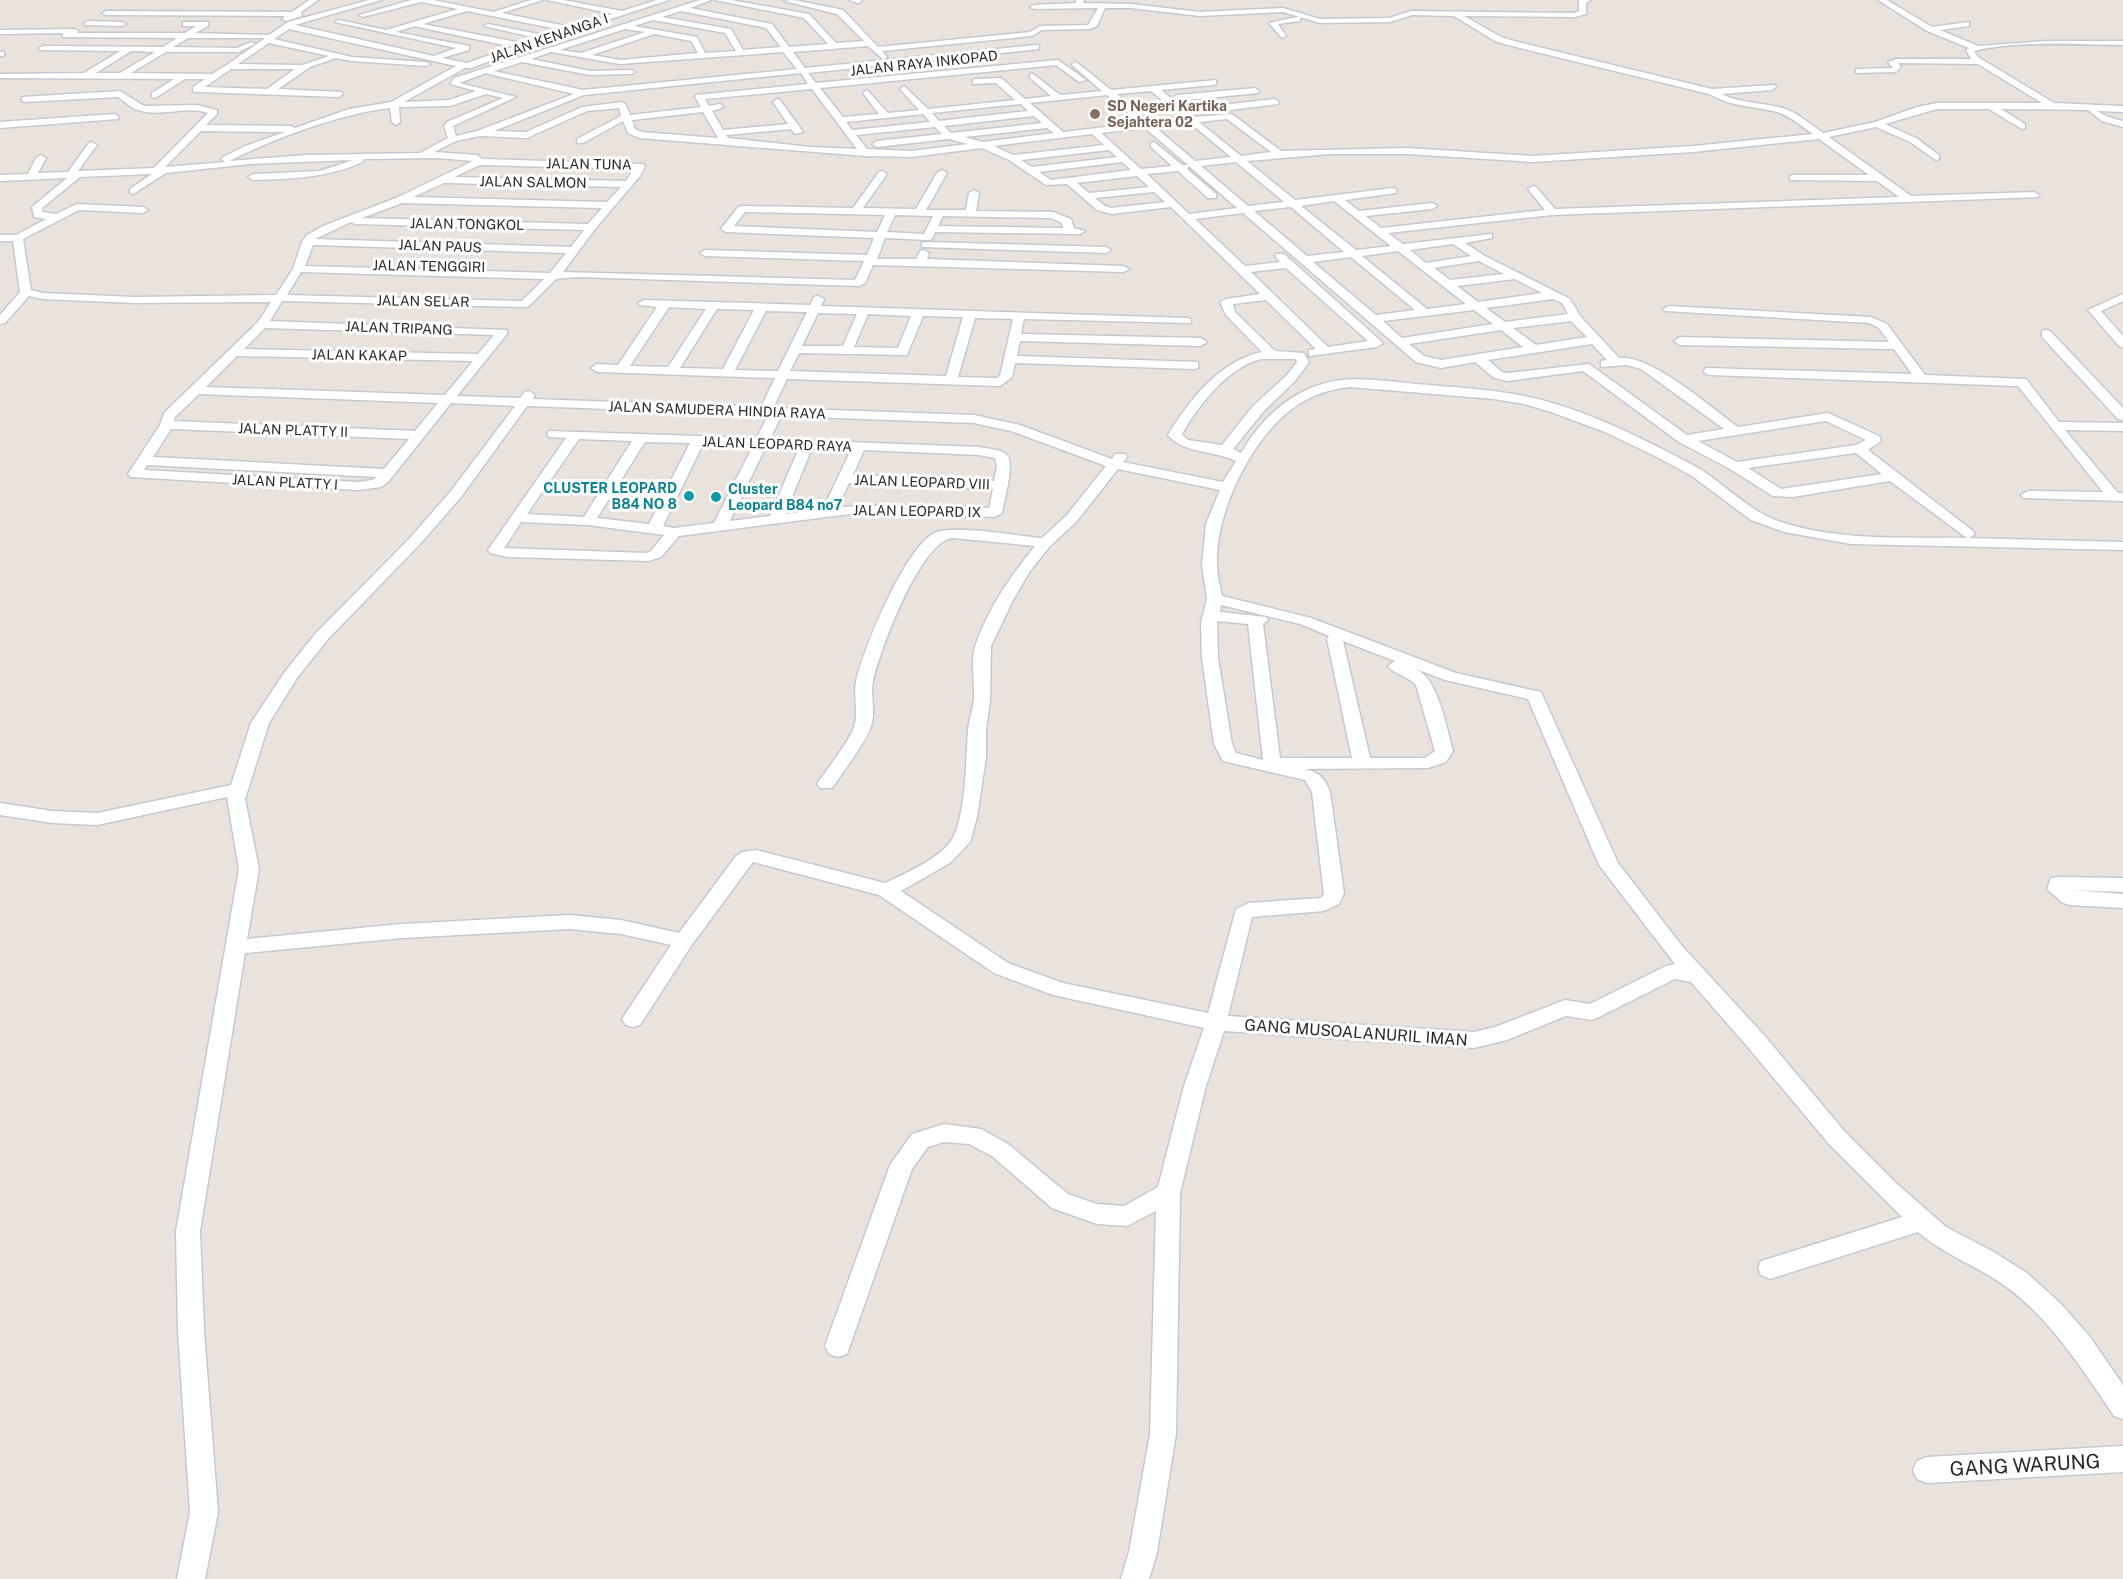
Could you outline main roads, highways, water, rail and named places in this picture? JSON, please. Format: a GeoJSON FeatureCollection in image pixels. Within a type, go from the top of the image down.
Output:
{"type":"FeatureCollection","features":[{"type":"Feature","properties":{"kind":"place","name":"SD Negeri Kartika Sejahtera 02"},"geometry":{"type":"Point","coordinates":[1095,114]}},
{"type":"Feature","properties":{"kind":"place","name":"CLUSTER LEOPARD B84 NO 8"},"geometry":{"type":"Point","coordinates":[689,496]}},
{"type":"Feature","properties":{"kind":"place","name":"Cluster Leopard B84 no7"},"geometry":{"type":"Point","coordinates":[716,497]}}]}
